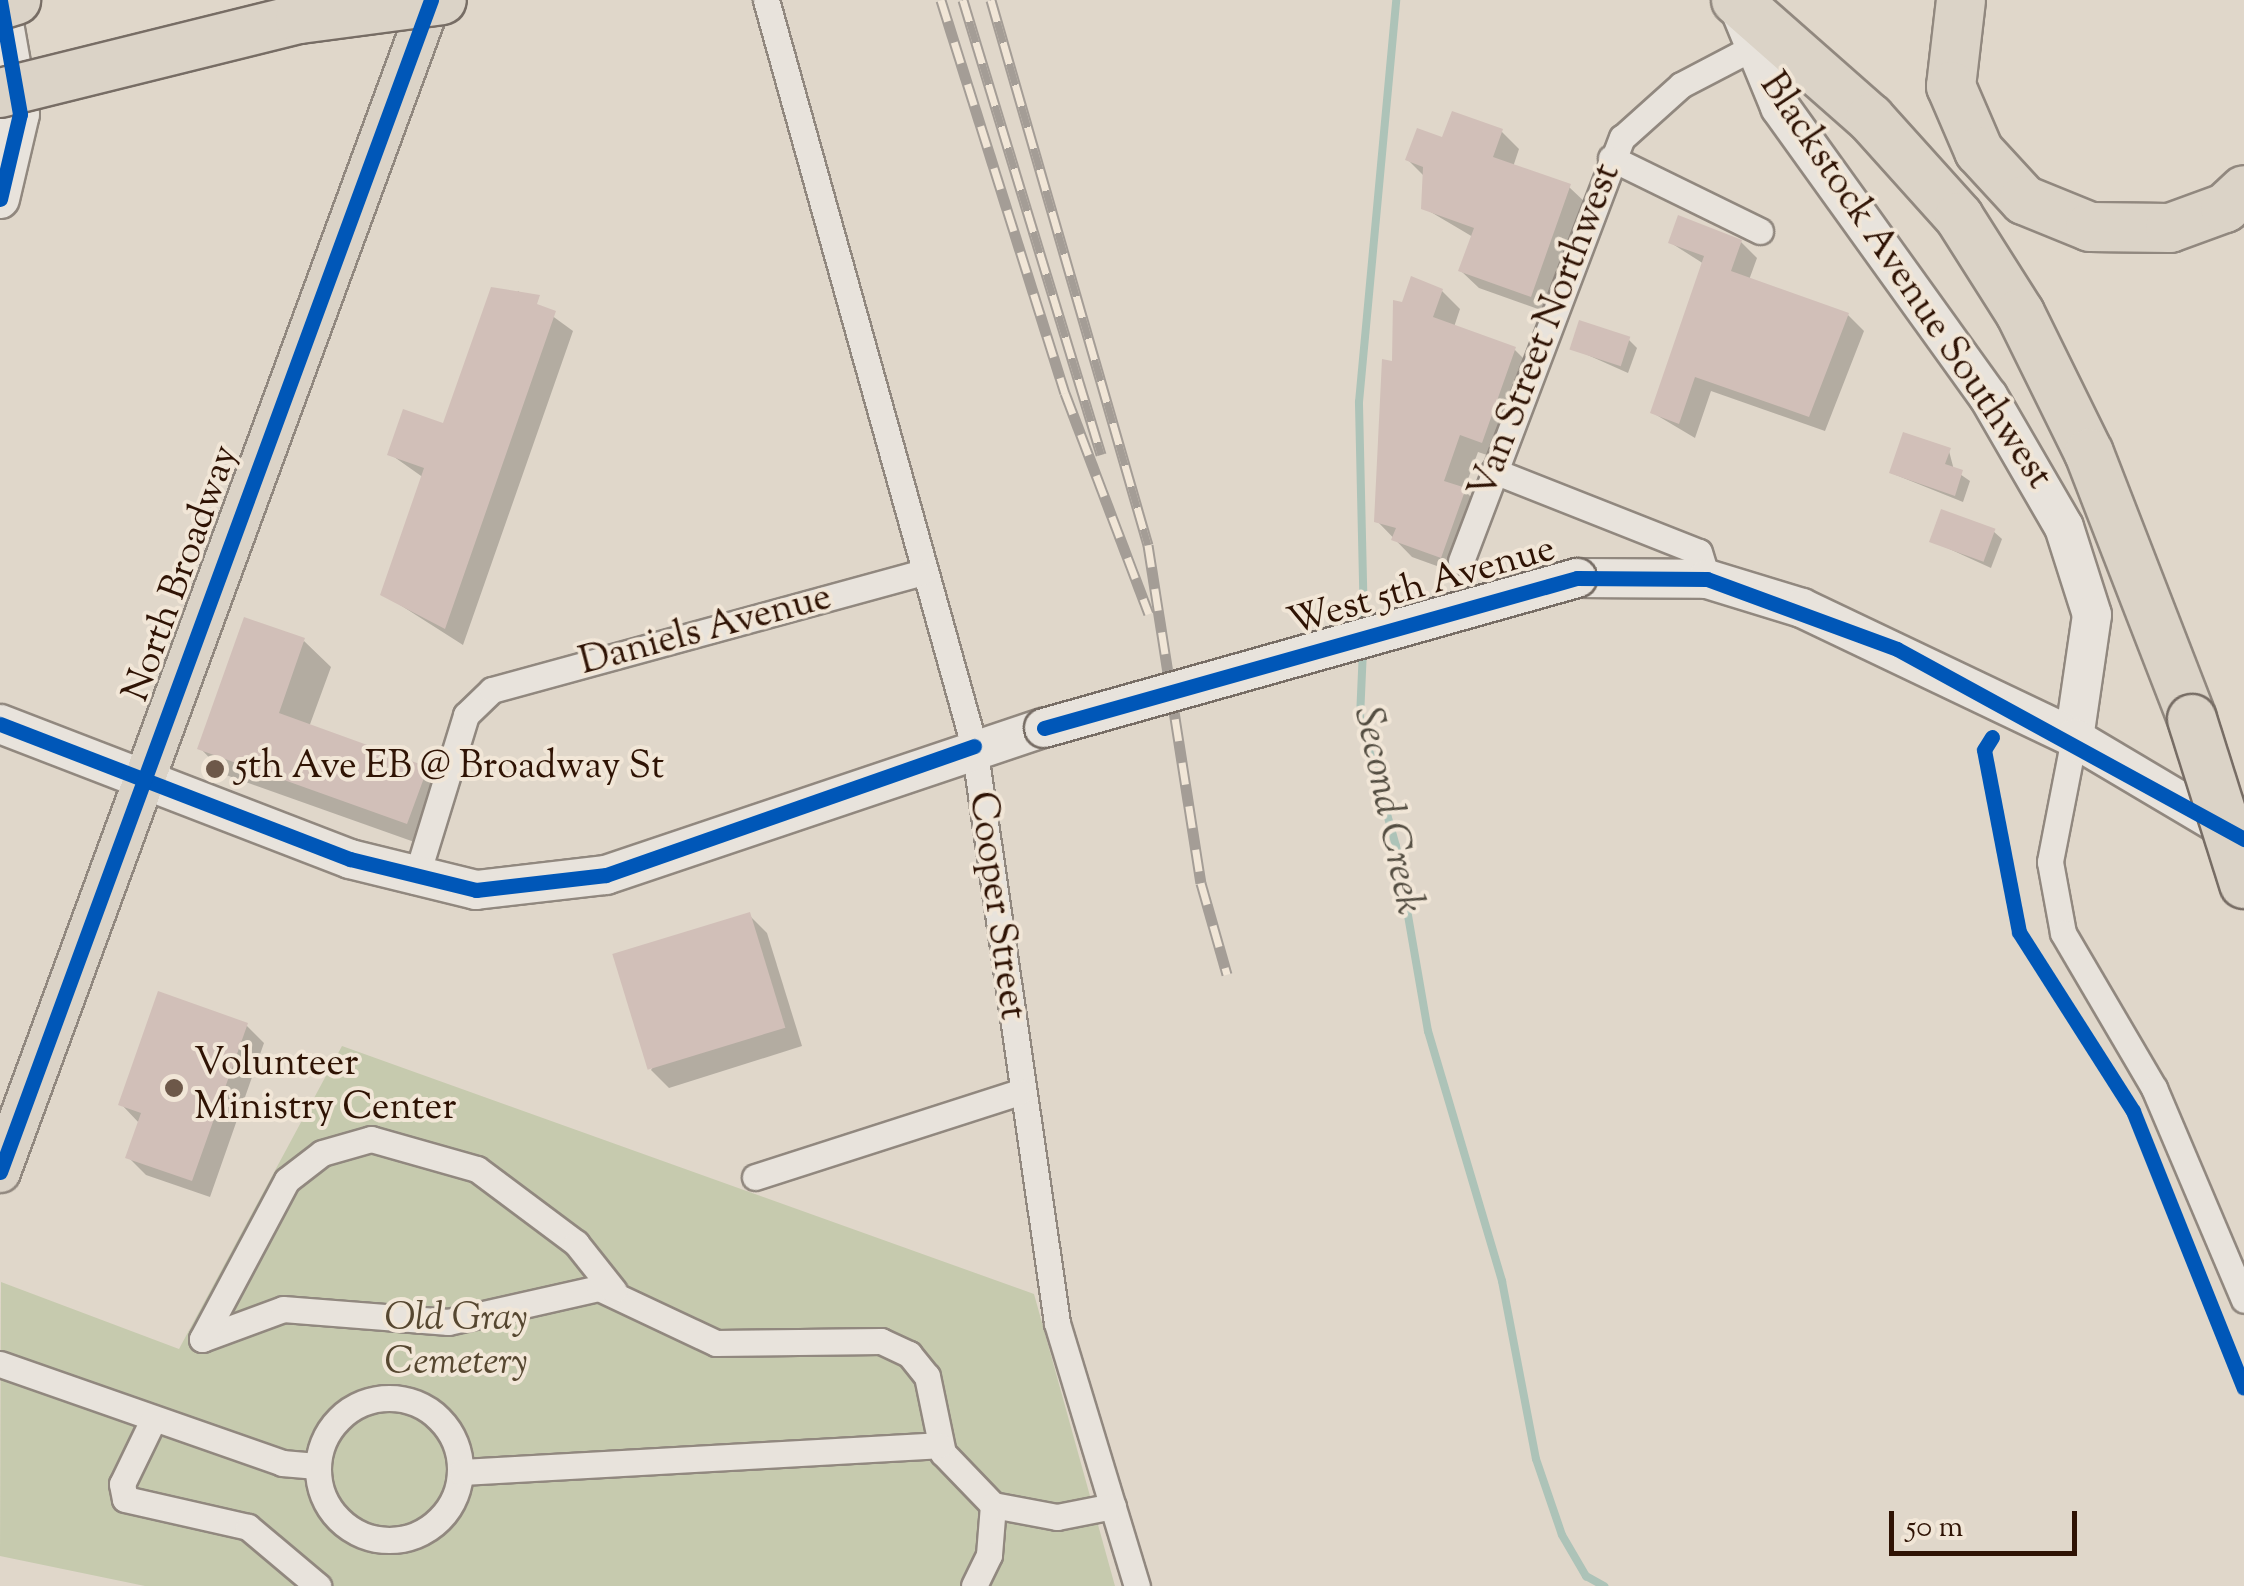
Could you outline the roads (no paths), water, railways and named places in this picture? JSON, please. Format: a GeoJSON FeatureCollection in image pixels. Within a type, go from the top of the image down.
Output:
{"type":"FeatureCollection","features":[{"type":"Feature","properties":{"kind":"highway"},"geometry":{"type":"LineString","coordinates":[[0,3],[16,0]]}},
{"type":"Feature","properties":{"kind":"highway"},"geometry":{"type":"LineString","coordinates":[[0,94],[300,19],[442,0]]}},
{"type":"Feature","properties":{"kind":"highway"},"geometry":{"type":"LineString","coordinates":[[1736,0],[1901,152],[1958,217],[2020,313],[2089,453],[2192,719],[2244,884]]}},
{"type":"Feature","properties":{"kind":"highway"},"geometry":{"type":"LineString","coordinates":[[1962,0],[1951,86],[1978,151],[2024,200],[2090,228],[2170,228],[2225,208],[2244,190]]}},
{"type":"Feature","properties":{"kind":"main road","name":"North Broadway"},"geometry":{"type":"LineString","coordinates":[[0,1172],[431,0]]}},
{"type":"Feature","properties":{"kind":"street","name":"Cooper Street"},"geometry":{"type":"LineString","coordinates":[[766,0],[921,574],[974,746],[1020,1092],[1057,1323],[1137,1586]]}},
{"type":"Feature","properties":{"kind":"street","name":"Blackstock Avenue Southwest"},"geometry":{"type":"LineString","coordinates":[[1736,0],[1750,49],[1821,169],[1988,396],[2064,527],[2092,614],[2074,738]]}},
{"type":"Feature","properties":{"kind":"street"},"geometry":{"type":"LineString","coordinates":[[0,3],[20,114],[0,199]]}},
{"type":"Feature","properties":{"kind":"street","name":"Van Street Northwest"},"geometry":{"type":"LineString","coordinates":[[1461,561],[1611,158],[1670,94],[1750,49]]}},
{"type":"Feature","properties":{"kind":"street"},"geometry":{"type":"LineString","coordinates":[[1611,158],[1760,230]]}},
{"type":"Feature","properties":{"kind":"street","name":"West 5th Avenue"},"geometry":{"type":"LineString","coordinates":[[1494,471],[1699,552],[1707,579]]}},
{"type":"Feature","properties":{"kind":"street","name":"Daniels Avenue"},"geometry":{"type":"LineString","coordinates":[[415,880],[466,715],[492,690],[921,574]]}},
{"type":"Feature","properties":{"kind":"street","name":"West 5th Avenue"},"geometry":{"type":"LineString","coordinates":[[0,724],[415,880],[476,890],[584,880],[974,746],[1577,578],[1707,579],[1865,635],[2074,738],[2244,839]]}},
{"type":"Feature","properties":{"kind":"street"},"geometry":{"type":"LineString","coordinates":[[2074,738],[2050,862],[2062,933],[2161,1102],[2244,1300]]}},
{"type":"Feature","properties":{"kind":"street"},"geometry":{"type":"LineString","coordinates":[[755,1177],[1020,1092]]}},
{"type":"Feature","properties":{"kind":"street"},"geometry":{"type":"LineString","coordinates":[[614,1292],[576,1243],[478,1169],[370,1139],[298,1167],[202,1339],[283,1308],[448,1322],[569,1291],[614,1292],[716,1343],[845,1336],[898,1347],[939,1400],[939,1445],[993,1505],[1058,1516],[1113,1506]]}},
{"type":"Feature","properties":{"kind":"street"},"geometry":{"type":"LineString","coordinates":[[0,1364],[153,1420],[317,1466]]}},
{"type":"Feature","properties":{"kind":"street"},"geometry":{"type":"LineString","coordinates":[[392,1397],[449,1429],[461,1472],[446,1514],[386,1541],[329,1509],[317,1466],[321,1444],[349,1409],[392,1397]]}},
{"type":"Feature","properties":{"kind":"street"},"geometry":{"type":"LineString","coordinates":[[153,1420],[122,1484],[126,1500],[248,1527],[318,1586]]}},
{"type":"Feature","properties":{"kind":"street"},"geometry":{"type":"LineString","coordinates":[[461,1472],[939,1445]]}},
{"type":"Feature","properties":{"kind":"street"},"geometry":{"type":"LineString","coordinates":[[974,1586],[989,1555],[993,1505]]}},
{"type":"Feature","properties":{"kind":"waterway","name":"Second Creek"},"geometry":{"type":"LineString","coordinates":[[1364,625],[1359,402],[1396,0]]}},
{"type":"Feature","properties":{"kind":"waterway","name":"Second Creek"},"geometry":{"type":"LineString","coordinates":[[1363,649],[1360,718],[1396,846],[1428,1031],[1502,1281],[1536,1459],[1562,1535],[1586,1576],[1604,1586]]}},
{"type":"Feature","properties":{"kind":"railway"},"geometry":{"type":"LineString","coordinates":[[941,0],[1065,393],[1149,614]]}},
{"type":"Feature","properties":{"kind":"railway"},"geometry":{"type":"LineString","coordinates":[[963,0],[1101,454]]}},
{"type":"Feature","properties":{"kind":"railway"},"geometry":{"type":"LineString","coordinates":[[991,0],[1148,545],[1201,883],[1227,974]]}},
{"type":"Feature","properties":{"kind":"place","name":"5th Ave EB @ Broadway St"},"geometry":{"type":"Point","coordinates":[215,769]}},
{"type":"Feature","properties":{"kind":"place","name":"Volunteer Ministry Center"},"geometry":{"type":"Point","coordinates":[174,1088]}},
{"type":"Feature","properties":{"kind":"park label","name":"Old Gray Cemetery"},"geometry":{"type":"Point","coordinates":[456,1343]}}]}
